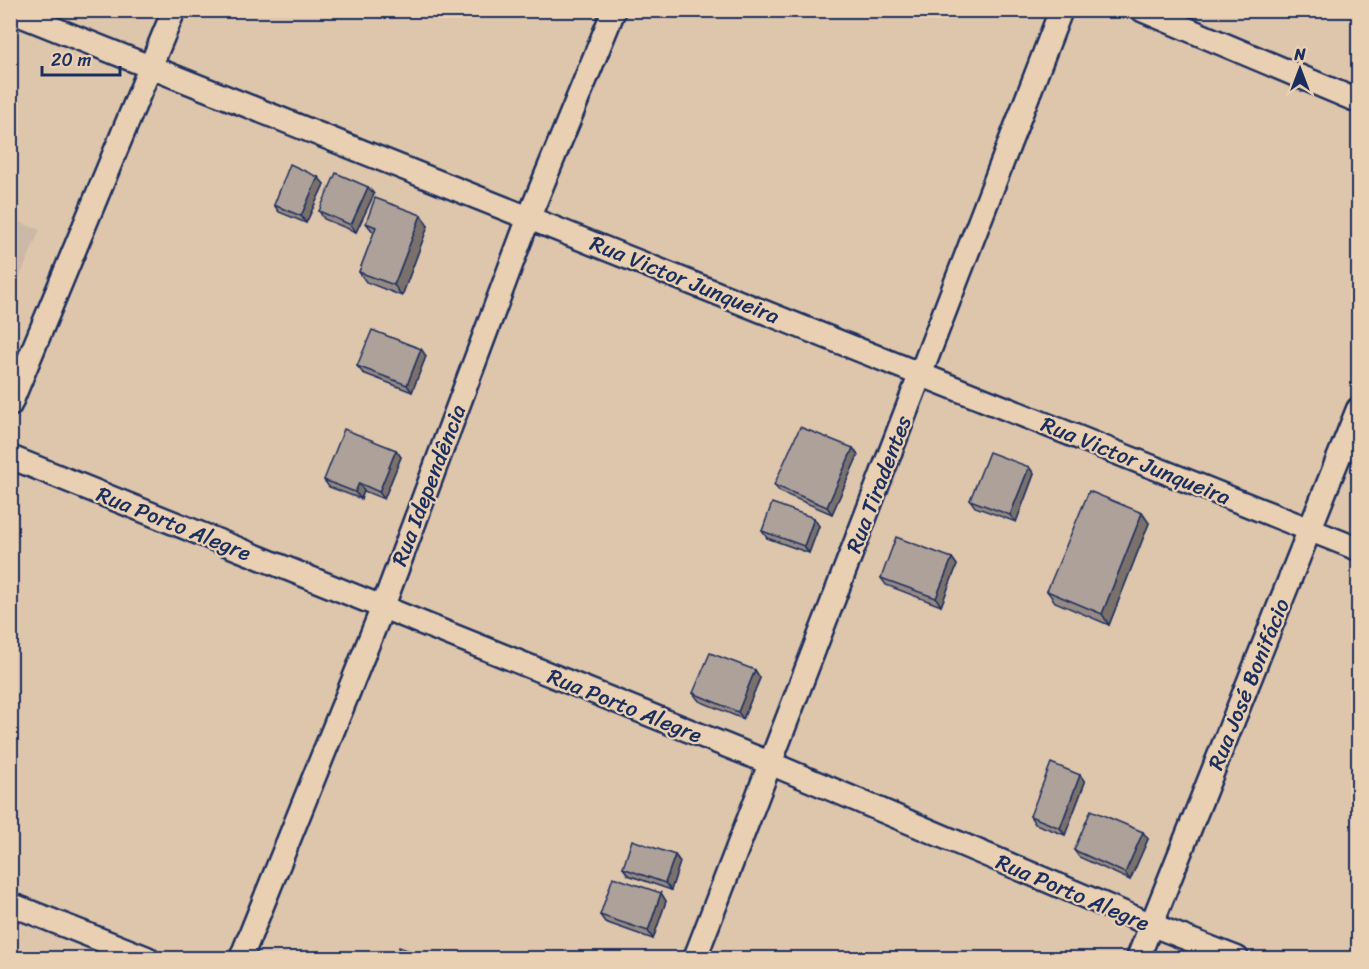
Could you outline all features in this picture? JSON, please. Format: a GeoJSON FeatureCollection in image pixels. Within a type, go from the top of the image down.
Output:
{"type":"FeatureCollection","features":[{"type":"Feature","properties":{"kind":"street","name":"Rua Victor Junqueira"},"geometry":{"type":"LineString","coordinates":[[10,10],[1359,549]]}},
{"type":"Feature","properties":{"kind":"street"},"geometry":{"type":"LineString","coordinates":[[10,405],[174,10]]}},
{"type":"Feature","properties":{"kind":"street","name":"Rua Idependência"},"geometry":{"type":"LineString","coordinates":[[241,958],[382,609],[529,217],[614,10]]}},
{"type":"Feature","properties":{"kind":"street","name":"Rua Tiradentes"},"geometry":{"type":"LineString","coordinates":[[695,958],[772,764],[1061,10]]}},
{"type":"Feature","properties":{"kind":"street"},"geometry":{"type":"LineString","coordinates":[[1142,10],[1359,101]]}},
{"type":"Feature","properties":{"kind":"street","name":"Rua José Bonifácio"},"geometry":{"type":"LineString","coordinates":[[1138,958],[1309,528],[1359,409]]}},
{"type":"Feature","properties":{"kind":"street","name":"Rua Porto Alegre"},"geometry":{"type":"LineString","coordinates":[[10,457],[382,609],[772,764],[1152,926],[1237,958]]}},
{"type":"Feature","properties":{"kind":"street"},"geometry":{"type":"LineString","coordinates":[[10,904],[147,958]]}},
{"type":"Feature","properties":{"kind":"shaded area"},"geometry":{"type":"Polygon","coordinates":[[[10,219],[40,230],[11,297],[10,219]]]}},
{"type":"Feature","properties":{"kind":"building"},"geometry":{"type":"Polygon","coordinates":[[[290,164],[318,177],[301,216],[274,205],[290,164]]]}},
{"type":"Feature","properties":{"kind":"building"},"geometry":{"type":"Polygon","coordinates":[[[336,173],[368,187],[351,225],[319,211],[336,173]]]}},
{"type":"Feature","properties":{"kind":"building"},"geometry":{"type":"Polygon","coordinates":[[[375,198],[421,215],[394,285],[359,272],[376,227],[366,223],[375,198]]]}},
{"type":"Feature","properties":{"kind":"building"},"geometry":{"type":"Polygon","coordinates":[[[372,330],[421,349],[407,385],[357,366],[372,330]]]}},
{"type":"Feature","properties":{"kind":"building"},"geometry":{"type":"Polygon","coordinates":[[[800,427],[853,448],[827,507],[774,485],[800,427]]]}},
{"type":"Feature","properties":{"kind":"building"},"geometry":{"type":"Polygon","coordinates":[[[344,429],[396,450],[379,492],[359,483],[355,492],[324,480],[344,429]]]}},
{"type":"Feature","properties":{"kind":"building"},"geometry":{"type":"Polygon","coordinates":[[[989,452],[1029,467],[1010,515],[970,500],[989,452]]]}},
{"type":"Feature","properties":{"kind":"building"},"geometry":{"type":"Polygon","coordinates":[[[1089,491],[1142,513],[1102,614],[1047,591],[1089,491]]]}},
{"type":"Feature","properties":{"kind":"building"},"geometry":{"type":"Polygon","coordinates":[[[772,503],[814,518],[804,546],[762,531],[772,503]]]}},
{"type":"Feature","properties":{"kind":"building"},"geometry":{"type":"Polygon","coordinates":[[[896,537],[952,558],[936,598],[881,578],[896,537]]]}},
{"type":"Feature","properties":{"kind":"building"},"geometry":{"type":"Polygon","coordinates":[[[710,653],[755,670],[738,712],[693,693],[710,653]]]}},
{"type":"Feature","properties":{"kind":"building"},"geometry":{"type":"Polygon","coordinates":[[[1051,763],[1080,775],[1060,828],[1030,816],[1051,763]]]}},
{"type":"Feature","properties":{"kind":"building"},"geometry":{"type":"Polygon","coordinates":[[[1091,810],[1143,832],[1125,873],[1074,850],[1091,810]]]}},
{"type":"Feature","properties":{"kind":"building"},"geometry":{"type":"Polygon","coordinates":[[[632,840],[675,855],[665,883],[623,868],[632,840]]]}},
{"type":"Feature","properties":{"kind":"building"},"geometry":{"type":"Polygon","coordinates":[[[613,877],[661,893],[648,931],[600,915],[613,877]]]}},
{"type":"Feature","properties":{"kind":"building"},"geometry":{"type":"Polygon","coordinates":[[[399,947],[429,958],[395,958],[399,947]]]}}]}
